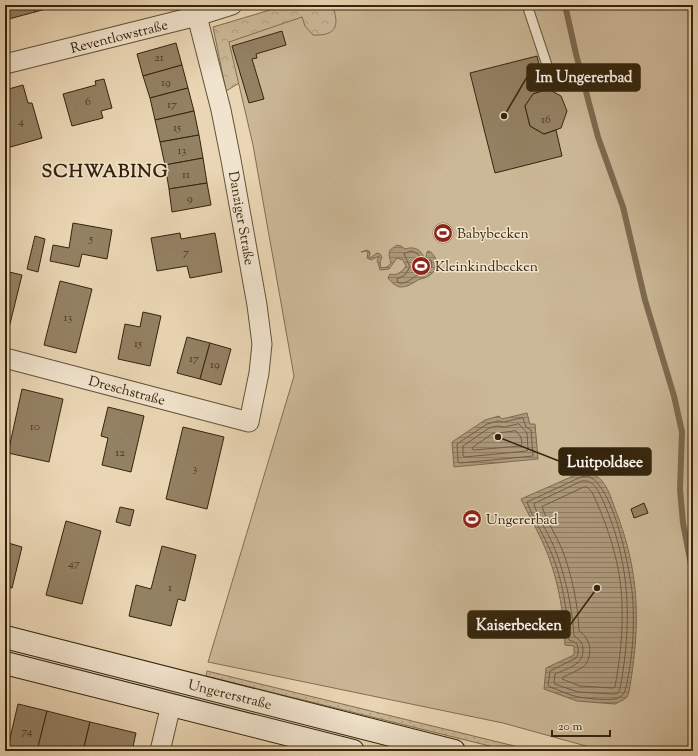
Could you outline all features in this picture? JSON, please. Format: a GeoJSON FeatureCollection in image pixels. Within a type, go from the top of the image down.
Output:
{"type":"FeatureCollection","features":[{"type":"Feature","properties":{"kind":"main road","name":"Ungererstraße"},"geometry":{"type":"LineString","coordinates":[[5,637],[454,751]]}},
{"type":"Feature","properties":{"kind":"main road","name":"Ungererstraße"},"geometry":{"type":"LineString","coordinates":[[5,663],[353,751]]}},
{"type":"Feature","properties":{"kind":"street","name":"Reventlowstraße"},"geometry":{"type":"LineString","coordinates":[[5,64],[197,16],[232,5]]}},
{"type":"Feature","properties":{"kind":"street","name":"Danziger Straße"},"geometry":{"type":"LineString","coordinates":[[197,16],[232,160],[257,304],[262,344],[259,374],[249,422]]}},
{"type":"Feature","properties":{"kind":"street","name":"Dreschstraße"},"geometry":{"type":"LineString","coordinates":[[5,358],[249,422]]}},
{"type":"Feature","properties":{"kind":"street"},"geometry":{"type":"LineString","coordinates":[[160,751],[171,705]]}},
{"type":"Feature","properties":{"kind":"lane"},"geometry":{"type":"LineString","coordinates":[[527,5],[554,86]]}},
{"type":"Feature","properties":{"kind":"green space"},"geometry":{"type":"Polygon","coordinates":[[[274,5],[435,5],[241,82],[226,91],[213,27],[270,10],[274,5]]]}},
{"type":"Feature","properties":{"kind":"green space","name":"Ungererbad"},"geometry":{"type":"Polygon","coordinates":[[[338,5],[693,5],[693,751],[604,751],[503,723],[208,662],[294,376],[253,145],[229,42],[302,17],[305,26],[313,35],[326,34],[331,32],[336,25],[333,7],[338,5]]]}},
{"type":"Feature","properties":{"kind":"green space"},"geometry":{"type":"Polygon","coordinates":[[[207,671],[535,751],[510,751],[206,676],[207,671]]]}},
{"type":"Feature","properties":{"kind":"water","name":"Babybecken"},"geometry":{"type":"Polygon","coordinates":[[[443,223],[450,226],[453,233],[450,240],[443,243],[436,240],[433,233],[436,226],[443,223]]]}},
{"type":"Feature","properties":{"kind":"water","name":"Kleinkindbecken"},"geometry":{"type":"Polygon","coordinates":[[[397,245],[405,249],[417,249],[421,252],[424,258],[426,257],[427,252],[429,251],[432,253],[436,259],[436,266],[433,272],[427,277],[408,286],[399,287],[388,278],[390,274],[397,274],[401,272],[406,266],[403,260],[397,258],[389,269],[380,270],[377,260],[379,256],[371,260],[367,258],[368,252],[361,252],[367,250],[370,252],[369,258],[377,253],[380,254],[382,257],[380,262],[381,268],[387,267],[391,263],[389,255],[390,250],[397,245]]]}},
{"type":"Feature","properties":{"kind":"water"},"geometry":{"type":"Polygon","coordinates":[[[527,413],[530,424],[535,424],[538,459],[454,467],[452,442],[485,420],[499,416],[502,419],[527,413]]]}},
{"type":"Feature","properties":{"kind":"water"},"geometry":{"type":"Polygon","coordinates":[[[587,472],[597,476],[605,484],[610,495],[623,530],[629,553],[636,598],[635,643],[629,692],[627,697],[615,704],[577,701],[544,689],[546,668],[574,655],[574,646],[565,645],[560,600],[552,566],[542,541],[521,499],[580,473],[587,472]]]}},
{"type":"Feature","properties":{"kind":"building"},"geometry":{"type":"Polygon","coordinates":[[[5,5],[33,5],[35,12],[5,20],[5,5]]]}},
{"type":"Feature","properties":{"kind":"building"},"geometry":{"type":"Polygon","coordinates":[[[33,5],[60,5],[35,12],[33,5]]]}},
{"type":"Feature","properties":{"kind":"building"},"geometry":{"type":"Polygon","coordinates":[[[282,31],[286,45],[256,54],[257,58],[252,59],[264,99],[249,103],[232,46],[282,31]]]}},
{"type":"Feature","properties":{"kind":"building"},"geometry":{"type":"Polygon","coordinates":[[[176,43],[182,65],[143,76],[137,54],[176,43]]]}},
{"type":"Feature","properties":{"kind":"building"},"geometry":{"type":"Polygon","coordinates":[[[537,56],[545,90],[533,94],[525,106],[530,126],[544,134],[556,130],[562,156],[495,173],[470,73],[537,56]]]}},
{"type":"Feature","properties":{"kind":"building"},"geometry":{"type":"Polygon","coordinates":[[[182,65],[188,88],[150,98],[143,76],[182,65]]]}},
{"type":"Feature","properties":{"kind":"building"},"geometry":{"type":"Polygon","coordinates":[[[104,79],[112,108],[101,111],[103,118],[72,126],[63,94],[96,85],[95,81],[104,79]]]}},
{"type":"Feature","properties":{"kind":"building"},"geometry":{"type":"Polygon","coordinates":[[[23,85],[28,103],[32,103],[42,138],[7,148],[5,142],[5,90],[23,85]]]}},
{"type":"Feature","properties":{"kind":"building"},"geometry":{"type":"Polygon","coordinates":[[[188,88],[194,111],[155,120],[150,98],[188,88]]]}},
{"type":"Feature","properties":{"kind":"building"},"geometry":{"type":"Polygon","coordinates":[[[548,89],[561,96],[567,111],[561,128],[544,134],[530,126],[525,106],[533,94],[548,89]]]}},
{"type":"Feature","properties":{"kind":"building"},"geometry":{"type":"Polygon","coordinates":[[[194,111],[199,135],[160,142],[155,120],[194,111]]]}},
{"type":"Feature","properties":{"kind":"building"},"geometry":{"type":"Polygon","coordinates":[[[199,135],[203,158],[165,165],[160,142],[199,135]]]}},
{"type":"Feature","properties":{"kind":"building"},"geometry":{"type":"Polygon","coordinates":[[[203,158],[207,183],[169,189],[165,165],[203,158]]]}},
{"type":"Feature","properties":{"kind":"building"},"geometry":{"type":"Polygon","coordinates":[[[207,183],[211,205],[172,212],[169,189],[207,183]]]}},
{"type":"Feature","properties":{"kind":"building"},"geometry":{"type":"Polygon","coordinates":[[[73,223],[112,230],[107,259],[82,254],[79,267],[50,261],[53,245],[69,248],[73,223]]]}},
{"type":"Feature","properties":{"kind":"building"},"geometry":{"type":"Polygon","coordinates":[[[180,233],[181,239],[215,233],[222,272],[190,278],[187,266],[157,271],[151,238],[180,233]]]}},
{"type":"Feature","properties":{"kind":"building"},"geometry":{"type":"Polygon","coordinates":[[[35,236],[45,239],[38,272],[27,269],[35,236]]]}},
{"type":"Feature","properties":{"kind":"building"},"geometry":{"type":"Polygon","coordinates":[[[5,271],[22,275],[8,332],[5,332],[5,271]]]}},
{"type":"Feature","properties":{"kind":"building"},"geometry":{"type":"Polygon","coordinates":[[[60,281],[92,289],[76,353],[44,345],[60,281]]]}},
{"type":"Feature","properties":{"kind":"building"},"geometry":{"type":"Polygon","coordinates":[[[143,312],[161,316],[150,366],[118,359],[125,324],[140,327],[143,312]]]}},
{"type":"Feature","properties":{"kind":"building"},"geometry":{"type":"Polygon","coordinates":[[[187,337],[210,343],[200,379],[177,373],[187,337]]]}},
{"type":"Feature","properties":{"kind":"building"},"geometry":{"type":"Polygon","coordinates":[[[210,343],[231,349],[221,385],[200,379],[210,343]]]}},
{"type":"Feature","properties":{"kind":"building"},"geometry":{"type":"Polygon","coordinates":[[[22,389],[63,399],[49,462],[8,453],[22,389]]]}},
{"type":"Feature","properties":{"kind":"building"},"geometry":{"type":"Polygon","coordinates":[[[108,407],[144,416],[131,472],[102,465],[108,438],[101,436],[108,407]]]}},
{"type":"Feature","properties":{"kind":"building"},"geometry":{"type":"Polygon","coordinates":[[[183,427],[224,437],[207,509],[166,499],[183,427]]]}},
{"type":"Feature","properties":{"kind":"building"},"geometry":{"type":"Polygon","coordinates":[[[644,503],[648,513],[634,518],[631,509],[644,503]]]}},
{"type":"Feature","properties":{"kind":"building"},"geometry":{"type":"Polygon","coordinates":[[[120,507],[134,510],[130,526],[116,522],[120,507]]]}},
{"type":"Feature","properties":{"kind":"building"},"geometry":{"type":"Polygon","coordinates":[[[66,521],[101,531],[82,604],[46,595],[66,521]]]}},
{"type":"Feature","properties":{"kind":"building"},"geometry":{"type":"Polygon","coordinates":[[[5,542],[22,547],[12,588],[5,587],[5,542]]]}},
{"type":"Feature","properties":{"kind":"building"},"geometry":{"type":"Polygon","coordinates":[[[162,546],[196,555],[185,601],[178,599],[171,626],[129,616],[136,585],[151,589],[162,546]]]}},
{"type":"Feature","properties":{"kind":"building"},"geometry":{"type":"Polygon","coordinates":[[[18,704],[47,711],[37,751],[7,751],[18,704]]]}},
{"type":"Feature","properties":{"kind":"building"},"geometry":{"type":"Polygon","coordinates":[[[47,711],[90,722],[83,751],[37,751],[47,711]]]}},
{"type":"Feature","properties":{"kind":"building"},"geometry":{"type":"Polygon","coordinates":[[[90,722],[136,733],[132,751],[83,751],[90,722]]]}},
{"type":"Feature","properties":{"kind":"waterway"},"geometry":{"type":"LineString","coordinates":[[565,5],[576,54],[598,137],[623,207],[645,300],[674,396],[682,432],[680,489],[683,523],[693,575]]}},
{"type":"Feature","properties":{"kind":"place","name":"Im Ungererbad"},"geometry":{"type":"Point","coordinates":[504,116]}},
{"type":"Feature","properties":{"kind":"place","name":"Babybecken"},"geometry":{"type":"Point","coordinates":[443,233]}},
{"type":"Feature","properties":{"kind":"place","name":"Kleinkindbecken"},"geometry":{"type":"Point","coordinates":[421,266]}},
{"type":"Feature","properties":{"kind":"place","name":"Luitpoldsee"},"geometry":{"type":"Point","coordinates":[498,437]}},
{"type":"Feature","properties":{"kind":"place","name":"Ungererbad"},"geometry":{"type":"Point","coordinates":[472,519]}},
{"type":"Feature","properties":{"kind":"place","name":"Kaiserbecken"},"geometry":{"type":"Point","coordinates":[597,588]}},
{"type":"Feature","properties":{"kind":"district","name":"SCHWABING"},"geometry":{"type":"Point","coordinates":[105,171]}}]}
